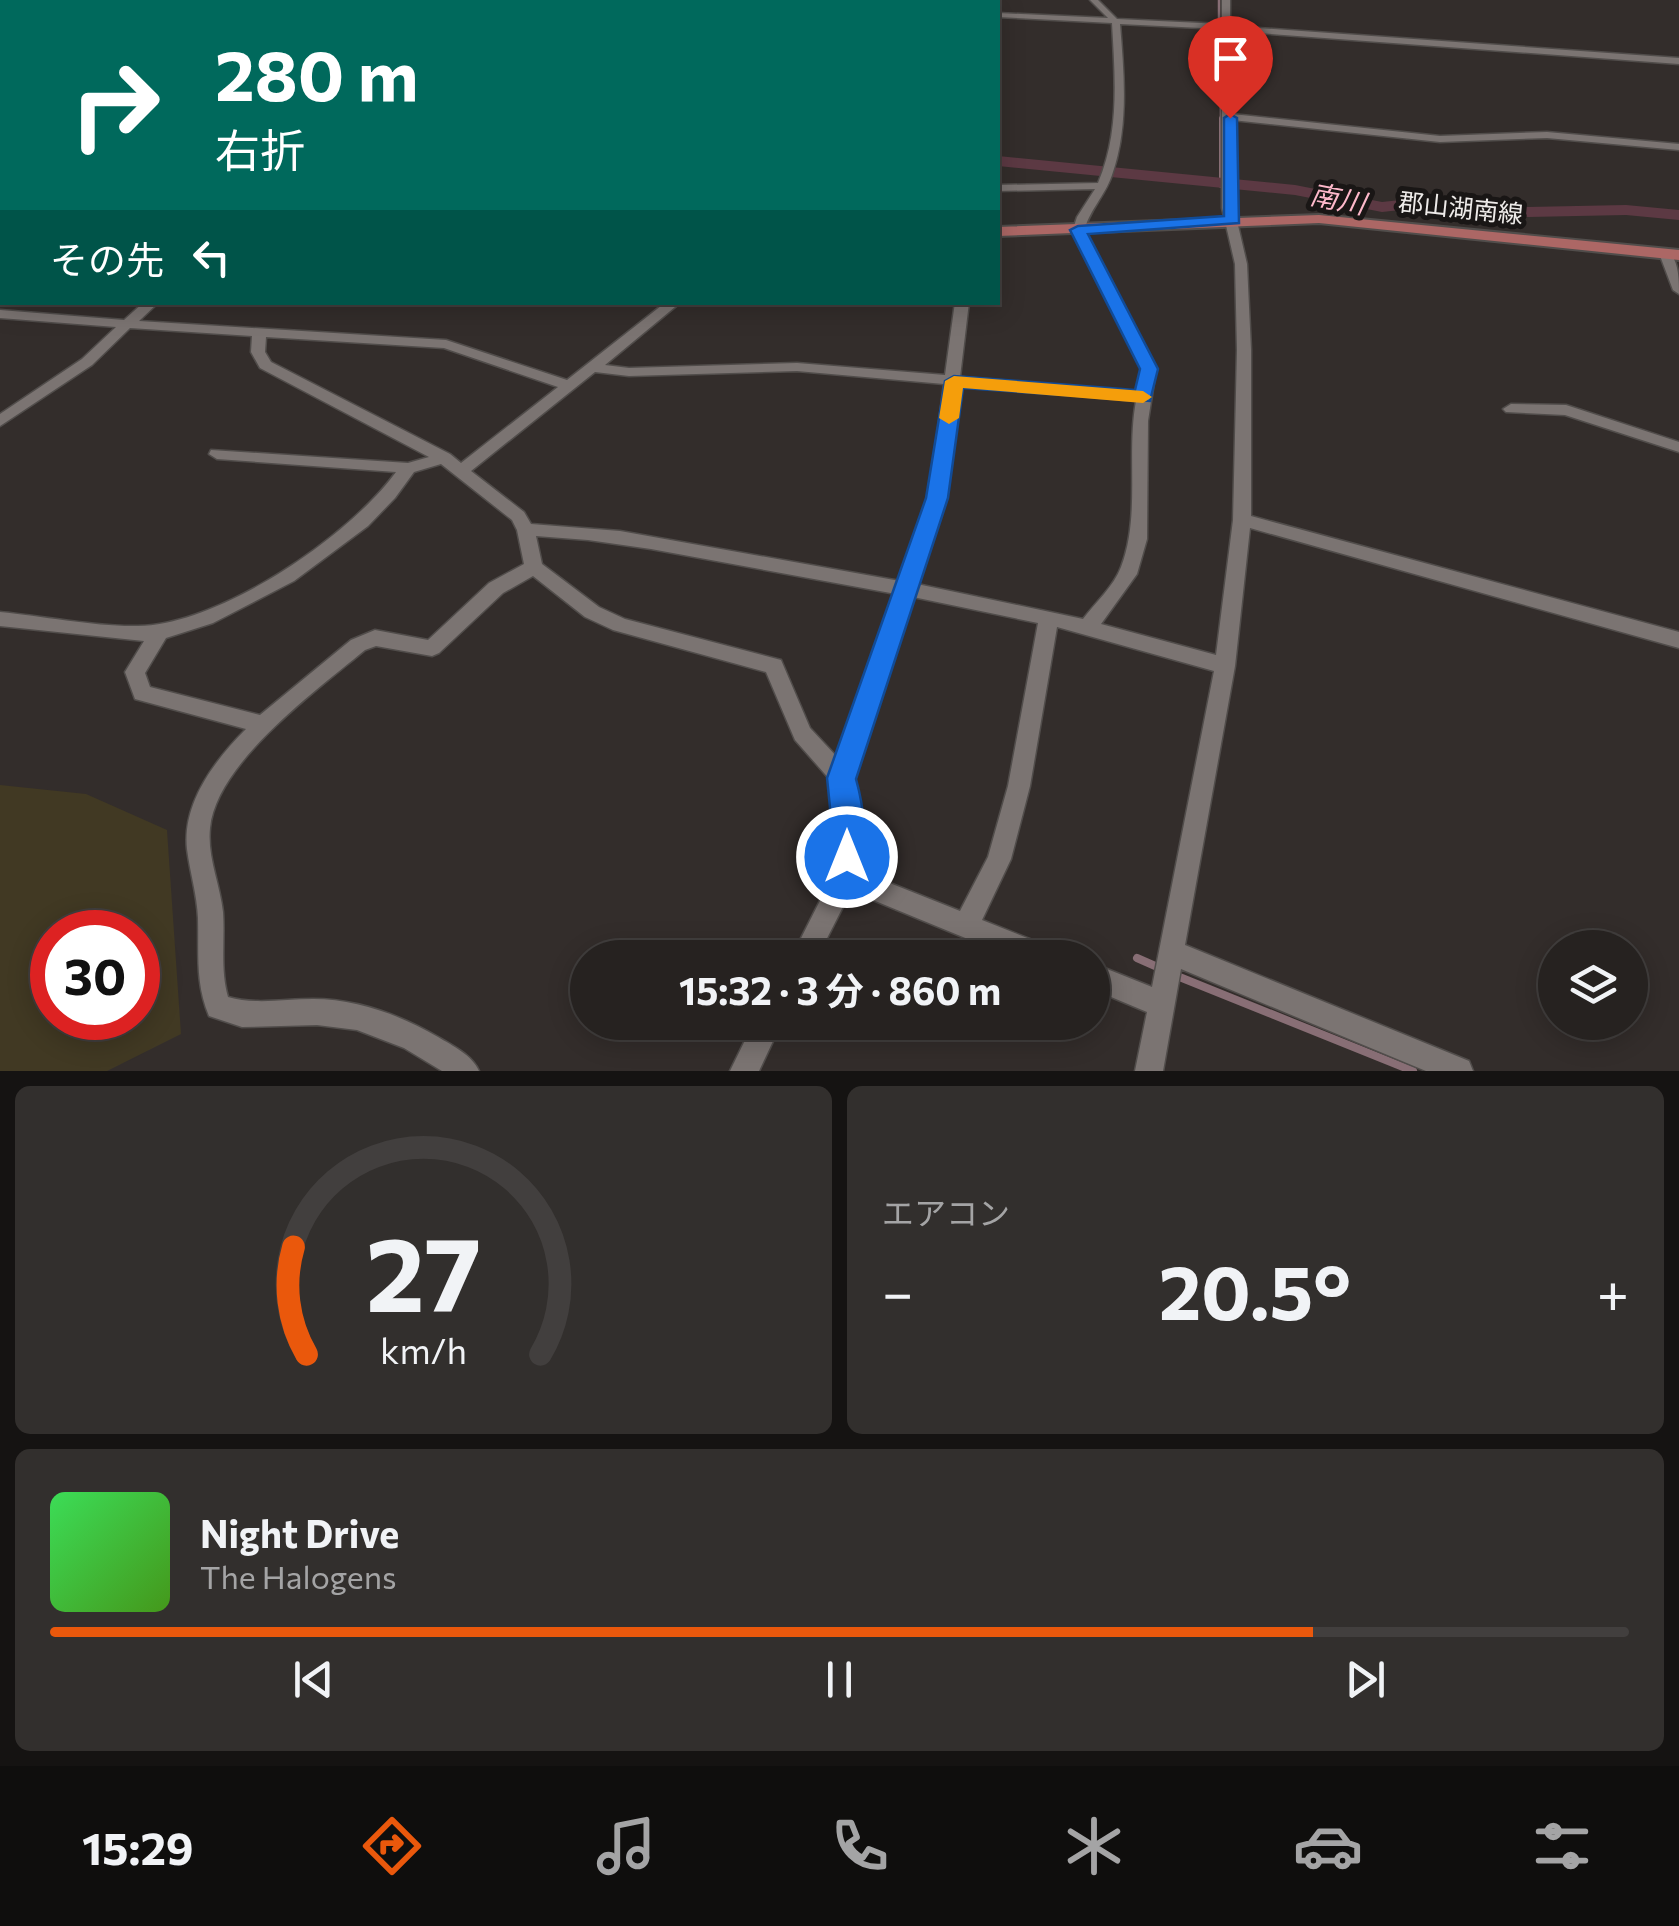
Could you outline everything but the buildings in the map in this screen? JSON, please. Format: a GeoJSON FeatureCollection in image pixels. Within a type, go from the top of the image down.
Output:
{"type":"FeatureCollection","features":[{"type":"Feature","properties":{"kind":"main road","name":"郡山湖南線"},"geometry":{"type":"LineString","coordinates":[[1000,232],[1319,219],[1672,254]]}},
{"type":"Feature","properties":{"kind":"street"},"geometry":{"type":"LineString","coordinates":[[1089,626],[1128,574],[1138,538],[1144,397],[1149,369],[1079,228],[1080,218],[1108,171],[1120,110],[1114,20],[1094,0]]}},
{"type":"Feature","properties":{"kind":"street"},"geometry":{"type":"LineString","coordinates":[[1148,1071],[1174,954],[1202,774],[1225,666],[1242,520],[1242,264],[1228,208],[1226,0]]}},
{"type":"Feature","properties":{"kind":"street"},"geometry":{"type":"LineString","coordinates":[[1000,15],[1679,61]]}},
{"type":"Feature","properties":{"kind":"street"},"geometry":{"type":"LineString","coordinates":[[1230,118],[1428,138],[1547,136],[1679,146]]}},
{"type":"Feature","properties":{"kind":"street"},"geometry":{"type":"LineString","coordinates":[[1000,188],[1102,186]]}},
{"type":"Feature","properties":{"kind":"street"},"geometry":{"type":"LineString","coordinates":[[1672,254],[1679,290]]}},
{"type":"Feature","properties":{"kind":"street"},"geometry":{"type":"LineString","coordinates":[[0,422],[88,362],[149,305]]}},
{"type":"Feature","properties":{"kind":"street"},"geometry":{"type":"LineString","coordinates":[[462,471],[570,386],[588,366],[671,305]]}},
{"type":"Feature","properties":{"kind":"street"},"geometry":{"type":"LineString","coordinates":[[842,778],[851,762],[937,498],[962,305]]}},
{"type":"Feature","properties":{"kind":"street"},"geometry":{"type":"LineString","coordinates":[[0,314],[453,346],[570,386]]}},
{"type":"Feature","properties":{"kind":"street"},"geometry":{"type":"LineString","coordinates":[[259,332],[258,352],[264,365],[444,458],[488,496],[512,510],[526,530],[534,568],[592,612],[620,625],[771,663],[802,734],[842,778],[847,800],[845,878],[812,940]]}},
{"type":"Feature","properties":{"kind":"street"},"geometry":{"type":"LineString","coordinates":[[588,366],[629,372],[796,367],[1144,397]]}},
{"type":"Feature","properties":{"kind":"street"},"geometry":{"type":"LineString","coordinates":[[1511,408],[1566,410],[1679,447]]}},
{"type":"Feature","properties":{"kind":"street"},"geometry":{"type":"LineString","coordinates":[[217,454],[408,468],[444,458]]}},
{"type":"Feature","properties":{"kind":"street"},"geometry":{"type":"LineString","coordinates":[[0,619],[158,635],[206,621],[357,529],[399,484],[408,468]]}},
{"type":"Feature","properties":{"kind":"street"},"geometry":{"type":"LineString","coordinates":[[1242,520],[1679,640]]}},
{"type":"Feature","properties":{"kind":"street"},"geometry":{"type":"LineString","coordinates":[[526,530],[681,547],[906,588],[1089,626],[1225,666]]}},
{"type":"Feature","properties":{"kind":"street"},"geometry":{"type":"LineString","coordinates":[[466,1071],[411,1037],[357,1014],[243,1015],[218,1006],[210,989],[210,902],[199,866],[199,822],[218,780],[265,725],[358,644],[382,638],[432,648],[496,588],[534,568]]}},
{"type":"Feature","properties":{"kind":"street"},"geometry":{"type":"LineString","coordinates":[[966,926],[1000,860],[1020,786],[1050,617]]}},
{"type":"Feature","properties":{"kind":"street"},"geometry":{"type":"LineString","coordinates":[[158,635],[135,672],[142,693],[265,725]]}},
{"type":"Feature","properties":{"kind":"street"},"geometry":{"type":"LineString","coordinates":[[845,878],[1001,940]]}},
{"type":"Feature","properties":{"kind":"street"},"geometry":{"type":"LineString","coordinates":[[1174,954],[1459,1071]]}},
{"type":"Feature","properties":{"kind":"street"},"geometry":{"type":"LineString","coordinates":[[1110,983],[1163,1005]]}},
{"type":"Feature","properties":{"kind":"street"},"geometry":{"type":"LineString","coordinates":[[744,1071],[760,1040]]}},
{"type":"Feature","properties":{"kind":"shaded area"},"geometry":{"type":"Polygon","coordinates":[[[0,785],[86,794],[167,830],[181,1034],[107,1071],[0,1071],[0,785]]]}},
{"type":"Feature","properties":{"kind":"waterway"},"geometry":{"type":"LineString","coordinates":[[1219,0],[1219,25]]}},
{"type":"Feature","properties":{"kind":"waterway"},"geometry":{"type":"LineString","coordinates":[[1220,28],[1221,121]]}},
{"type":"Feature","properties":{"kind":"waterway"},"geometry":{"type":"LineString","coordinates":[[1221,121],[1221,186]]}},
{"type":"Feature","properties":{"kind":"waterway","name":"南川"},"geometry":{"type":"LineString","coordinates":[[1000,161],[1295,190],[1382,207],[1437,201],[1528,212],[1626,210],[1679,215]]}},
{"type":"Feature","properties":{"kind":"waterway"},"geometry":{"type":"LineString","coordinates":[[1137,958],[1162,969]]}},
{"type":"Feature","properties":{"kind":"waterway"},"geometry":{"type":"LineString","coordinates":[[1177,976],[1413,1071]]}},
{"type":"Feature","properties":{"kind":"slow traffic"},"geometry":{"type":"LineString","coordinates":[[949,418],[954,381],[1143,397]]}},
{"type":"Feature","properties":{"kind":"route"},"geometry":{"type":"LineString","coordinates":[[847,857],[847,800],[842,778],[851,762],[937,498],[954,381],[1144,397],[1149,369],[1141,348],[1078,230],[1234,220],[1228,208],[1230,118]]}}]}
